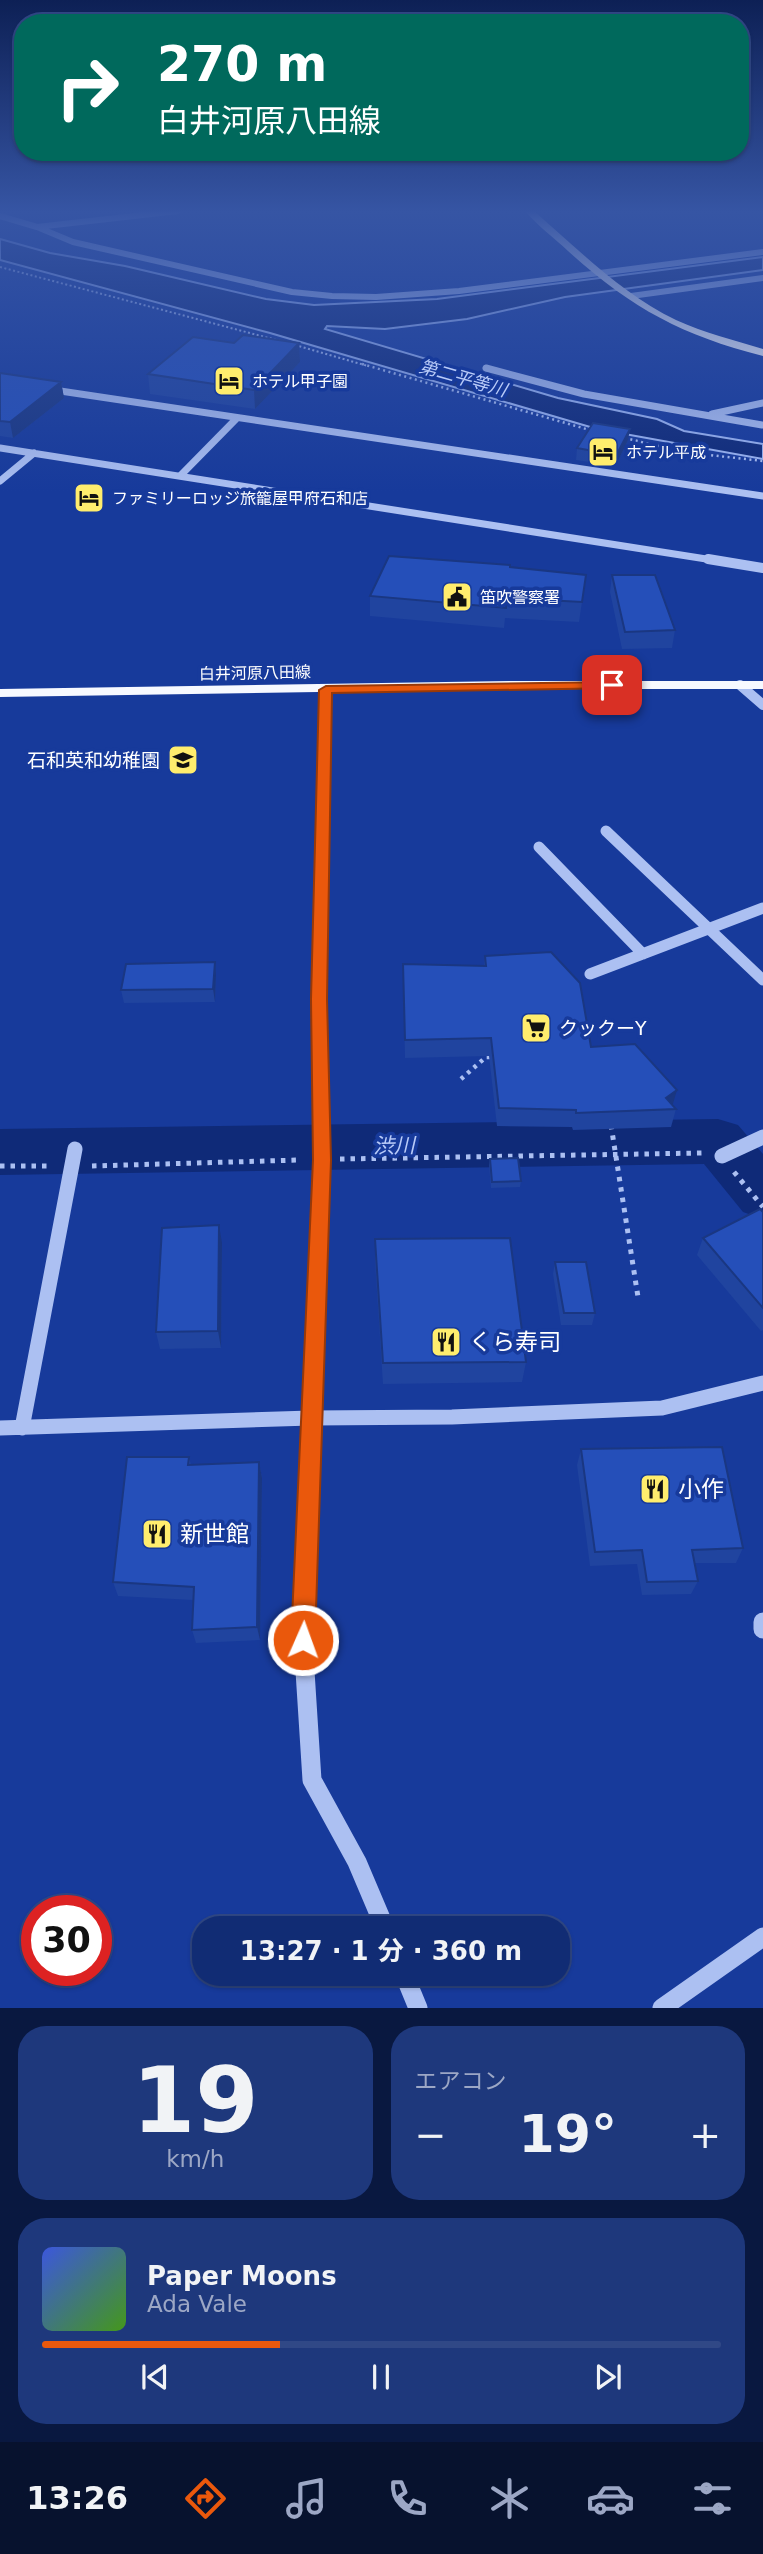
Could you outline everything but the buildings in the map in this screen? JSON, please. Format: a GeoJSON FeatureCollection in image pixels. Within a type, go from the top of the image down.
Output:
{"type":"FeatureCollection","features":[{"type":"Feature","properties":{"kind":"highway"},"geometry":{"type":"LineString","coordinates":[[645,305],[670,321],[763,353]]}},
{"type":"Feature","properties":{"kind":"main road","name":"白井河原八田線"},"geometry":{"type":"LineString","coordinates":[[0,693],[326,690],[509,685],[763,685]]}},
{"type":"Feature","properties":{"kind":"street"},"geometry":{"type":"LineString","coordinates":[[486,368],[584,394],[762,425]]}},
{"type":"Feature","properties":{"kind":"street"},"geometry":{"type":"LineString","coordinates":[[38,388],[763,496]]}},
{"type":"Feature","properties":{"kind":"street"},"geometry":{"type":"LineString","coordinates":[[705,416],[763,403]]}},
{"type":"Feature","properties":{"kind":"street"},"geometry":{"type":"LineString","coordinates":[[181,475],[237,418]]}},
{"type":"Feature","properties":{"kind":"street"},"geometry":{"type":"LineString","coordinates":[[0,448],[763,568]]}},
{"type":"Feature","properties":{"kind":"street"},"geometry":{"type":"LineString","coordinates":[[0,481],[34,453]]}},
{"type":"Feature","properties":{"kind":"street"},"geometry":{"type":"LineString","coordinates":[[740,685],[763,705]]}},
{"type":"Feature","properties":{"kind":"street"},"geometry":{"type":"LineString","coordinates":[[326,690],[319,999],[322,1158],[303,1640],[312,1780],[357,1862],[380,1916]]}},
{"type":"Feature","properties":{"kind":"street"},"geometry":{"type":"LineString","coordinates":[[606,831],[763,980]]}},
{"type":"Feature","properties":{"kind":"street"},"geometry":{"type":"LineString","coordinates":[[539,847],[643,954]]}},
{"type":"Feature","properties":{"kind":"street"},"geometry":{"type":"LineString","coordinates":[[590,974],[763,908]]}},
{"type":"Feature","properties":{"kind":"street"},"geometry":{"type":"LineString","coordinates":[[727,1154],[763,1137]]}},
{"type":"Feature","properties":{"kind":"street"},"geometry":{"type":"LineString","coordinates":[[22,1428],[73,1159]]}},
{"type":"Feature","properties":{"kind":"street"},"geometry":{"type":"LineString","coordinates":[[0,1428],[311,1418],[452,1417],[662,1408],[763,1383]]}},
{"type":"Feature","properties":{"kind":"street"},"geometry":{"type":"LineString","coordinates":[[763,1622],[763,1629]]}},
{"type":"Feature","properties":{"kind":"street"},"geometry":{"type":"LineString","coordinates":[[662,2008],[763,1937]]}},
{"type":"Feature","properties":{"kind":"street"},"geometry":{"type":"LineString","coordinates":[[409,1986],[418,2008]]}},
{"type":"Feature","properties":{"kind":"path"},"geometry":{"type":"LineString","coordinates":[[143,305],[276,340],[595,432]]}},
{"type":"Feature","properties":{"kind":"path"},"geometry":{"type":"LineString","coordinates":[[620,437],[683,452],[763,461]]}},
{"type":"Feature","properties":{"kind":"path"},"geometry":{"type":"LineString","coordinates":[[461,1079],[486,1057],[499,1058]]}},
{"type":"Feature","properties":{"kind":"path"},"geometry":{"type":"LineString","coordinates":[[611,1121],[638,1297]]}},
{"type":"Feature","properties":{"kind":"path"},"geometry":{"type":"LineString","coordinates":[[0,1166],[73,1159],[717,1153],[727,1154],[763,1207]]}},
{"type":"Feature","properties":{"kind":"water","name":"第二平等川"},"geometry":{"type":"Polygon","coordinates":[[[165,305],[531,305],[467,319],[385,329],[327,326],[325,329],[558,398],[657,419],[684,431],[763,444],[763,459],[597,429],[165,305]]]}},
{"type":"Feature","properties":{"kind":"waterway","name":"渋川"},"geometry":{"type":"LineString","coordinates":[[0,1152],[718,1141],[763,1195]]}},
{"type":"Feature","properties":{"kind":"place","name":"ホテル甲子園"},"geometry":{"type":"Point","coordinates":[229,381]}},
{"type":"Feature","properties":{"kind":"place","name":"ホテル平成"},"geometry":{"type":"Point","coordinates":[603,452]}},
{"type":"Feature","properties":{"kind":"place","name":"ファミリーロッジ旅籠屋甲府石和店"},"geometry":{"type":"Point","coordinates":[89,498]}},
{"type":"Feature","properties":{"kind":"place","name":"笛吹警察署"},"geometry":{"type":"Point","coordinates":[457,597]}},
{"type":"Feature","properties":{"kind":"place","name":"石和英和幼稚園"},"geometry":{"type":"Point","coordinates":[183,760]}},
{"type":"Feature","properties":{"kind":"place","name":"クックーY"},"geometry":{"type":"Point","coordinates":[536,1028]}},
{"type":"Feature","properties":{"kind":"place","name":"くら寿司"},"geometry":{"type":"Point","coordinates":[446,1342]}},
{"type":"Feature","properties":{"kind":"place","name":"小作"},"geometry":{"type":"Point","coordinates":[655,1489]}},
{"type":"Feature","properties":{"kind":"place","name":"新世館"},"geometry":{"type":"Point","coordinates":[157,1534]}},
{"type":"Feature","properties":{"kind":"route"},"geometry":{"type":"LineString","coordinates":[[303,1640],[322,1160],[319,999],[326,690],[612,685]]}}]}
